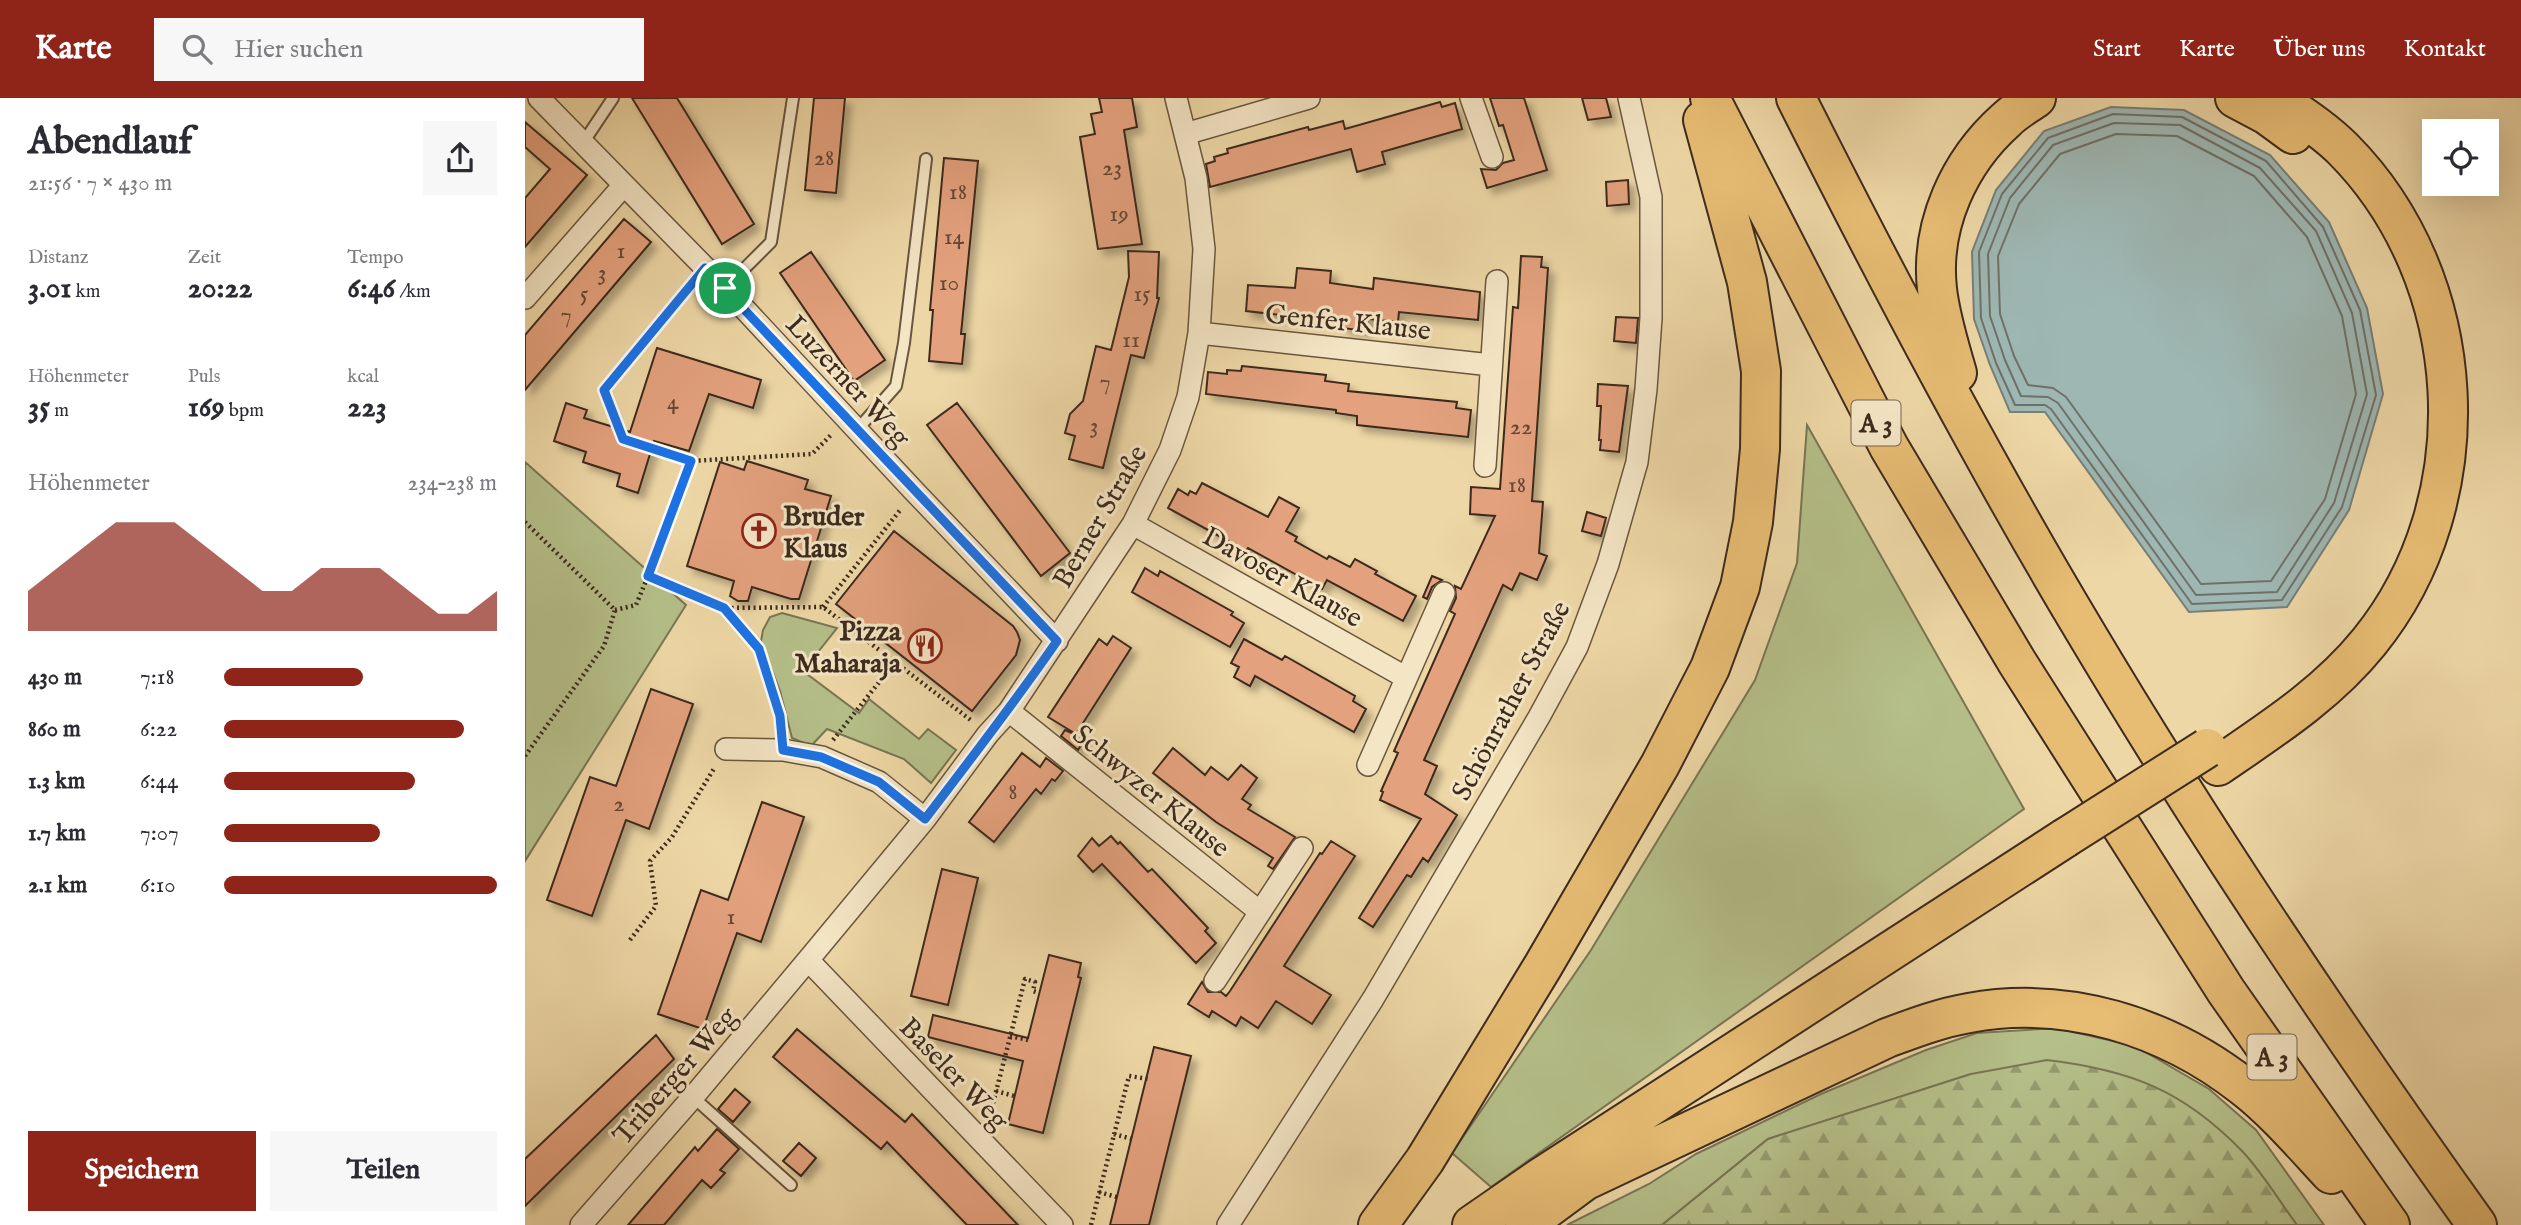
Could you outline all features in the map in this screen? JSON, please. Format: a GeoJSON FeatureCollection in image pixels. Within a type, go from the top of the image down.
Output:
{"type":"FeatureCollection","features":[{"type":"Feature","properties":{"kind":"highway"},"geometry":{"type":"LineString","coordinates":[[1378,1225],[1439,1138],[1660,765],[1710,668],[1740,587],[1753,522],[1760,449],[1761,371],[1748,282],[1696,98]]}},
{"type":"Feature","properties":{"kind":"highway","name":"A 3"},"geometry":{"type":"LineString","coordinates":[[1710,98],[1889,447],[2017,663],[2218,979],[2390,1225]]}},
{"type":"Feature","properties":{"kind":"highway","name":"A 3"},"geometry":{"type":"LineString","coordinates":[[1796,98],[1975,439],[2082,628],[2222,853],[2477,1225]]}},
{"type":"Feature","properties":{"kind":"highway"},"geometry":{"type":"LineString","coordinates":[[1975,439],[1944,325],[1937,288],[1937,250],[1945,212],[1960,177],[1980,145],[2007,118],[2036,98]]}},
{"type":"Feature","properties":{"kind":"highway"},"geometry":{"type":"LineString","coordinates":[[2213,757],[2349,632],[2387,577],[2414,515],[2428,461],[2432,416],[2430,372],[2421,317],[2389,240],[2344,176],[2310,146],[2267,115],[2235,98]]}},
{"type":"Feature","properties":{"kind":"highway"},"geometry":{"type":"LineString","coordinates":[[1472,1225],[1552,1170],[2213,757],[2316,696],[2344,670],[2392,610],[2425,541],[2440,492],[2449,428],[2442,339],[2425,278],[2409,242],[2383,198],[2343,149],[2312,122],[2276,98]]}},
{"type":"Feature","properties":{"kind":"highway"},"geometry":{"type":"LineString","coordinates":[[1525,1225],[1580,1183],[2070,846]]}},
{"type":"Feature","properties":{"kind":"highway"},"geometry":{"type":"LineString","coordinates":[[1580,1183],[1887,1038],[1927,1023],[1969,1013],[2011,1008],[2055,1009],[2097,1015],[2138,1027],[2178,1044],[2213,1065],[2246,1088],[2379,1225]]}},
{"type":"Feature","properties":{"kind":"street","name":"Luzerner Weg"},"geometry":{"type":"LineString","coordinates":[[539,98],[725,288],[1057,641]]}},
{"type":"Feature","properties":{"kind":"street","name":"Berner Straße"},"geometry":{"type":"LineString","coordinates":[[808,960],[925,819],[988,734],[1009,711],[1133,524],[1170,450],[1188,397],[1199,333],[1204,250],[1196,178],[1176,98]]}},
{"type":"Feature","properties":{"kind":"street"},"geometry":{"type":"LineString","coordinates":[[1185,134],[1310,98]]}},
{"type":"Feature","properties":{"kind":"street"},"geometry":{"type":"LineString","coordinates":[[1471,98],[1492,157]]}},
{"type":"Feature","properties":{"kind":"street","name":"Schönrather Straße"},"geometry":{"type":"LineString","coordinates":[[1228,1225],[1373,999],[1539,717],[1577,647],[1608,564],[1637,462],[1651,318],[1651,197],[1629,98]]}},
{"type":"Feature","properties":{"kind":"street"},"geometry":{"type":"LineString","coordinates":[[525,298],[624,185]]}},
{"type":"Feature","properties":{"kind":"street"},"geometry":{"type":"LineString","coordinates":[[1485,466],[1497,281]]}},
{"type":"Feature","properties":{"kind":"street","name":"Genfer Klause"},"geometry":{"type":"LineString","coordinates":[[1199,333],[1491,365]]}},
{"type":"Feature","properties":{"kind":"street","name":"Davoser Klause"},"geometry":{"type":"LineString","coordinates":[[1133,524],[1405,677]]}},
{"type":"Feature","properties":{"kind":"street"},"geometry":{"type":"LineString","coordinates":[[1368,765],[1444,593]]}},
{"type":"Feature","properties":{"kind":"street","name":"Schwyzer Klause"},"geometry":{"type":"LineString","coordinates":[[1009,711],[1260,912]]}},
{"type":"Feature","properties":{"kind":"street"},"geometry":{"type":"LineString","coordinates":[[726,749],[783,750],[821,757],[879,782],[925,819]]}},
{"type":"Feature","properties":{"kind":"street"},"geometry":{"type":"LineString","coordinates":[[1215,981],[1302,848]]}},
{"type":"Feature","properties":{"kind":"street","name":"Triberger Weg"},"geometry":{"type":"LineString","coordinates":[[580,1225],[693,1097],[808,960]]}},
{"type":"Feature","properties":{"kind":"street","name":"Baseler Weg"},"geometry":{"type":"LineString","coordinates":[[808,960],[1062,1225]]}},
{"type":"Feature","properties":{"kind":"lane"},"geometry":{"type":"LineString","coordinates":[[583,143],[613,98]]}},
{"type":"Feature","properties":{"kind":"lane"},"geometry":{"type":"LineString","coordinates":[[725,288],[771,242],[793,98]]}},
{"type":"Feature","properties":{"kind":"lane"},"geometry":{"type":"LineString","coordinates":[[852,424],[897,386],[926,159]]}},
{"type":"Feature","properties":{"kind":"lane"},"geometry":{"type":"LineString","coordinates":[[693,1097],[791,1185]]}},
{"type":"Feature","properties":{"kind":"path"},"geometry":{"type":"LineString","coordinates":[[705,268],[604,390],[623,439],[691,461],[813,454],[852,424]]}},
{"type":"Feature","properties":{"kind":"path"},"geometry":{"type":"LineString","coordinates":[[615,610],[636,605],[643,593],[691,461]]}},
{"type":"Feature","properties":{"kind":"path"},"geometry":{"type":"LineString","coordinates":[[823,607],[914,491]]}},
{"type":"Feature","properties":{"kind":"path"},"geometry":{"type":"LineString","coordinates":[[525,522],[615,610]]}},
{"type":"Feature","properties":{"kind":"path"},"geometry":{"type":"LineString","coordinates":[[648,576],[724,608],[823,607],[988,734]]}},
{"type":"Feature","properties":{"kind":"path"},"geometry":{"type":"LineString","coordinates":[[724,608],[759,649],[780,716],[783,750]]}},
{"type":"Feature","properties":{"kind":"path"},"geometry":{"type":"LineString","coordinates":[[525,756],[604,646],[615,610]]}},
{"type":"Feature","properties":{"kind":"path"},"geometry":{"type":"LineString","coordinates":[[821,757],[896,661]]}},
{"type":"Feature","properties":{"kind":"path"},"geometry":{"type":"LineString","coordinates":[[630,940],[656,906],[650,862],[672,837],[726,749]]}},
{"type":"Feature","properties":{"kind":"path"},"geometry":{"type":"LineString","coordinates":[[983,1143],[1025,979],[1035,982],[1033,991],[1039,993]]}},
{"type":"Feature","properties":{"kind":"path"},"geometry":{"type":"LineString","coordinates":[[1010,1036],[1028,1040]]}},
{"type":"Feature","properties":{"kind":"path"},"geometry":{"type":"LineString","coordinates":[[1091,1225],[1129,1076],[1149,1079]]}},
{"type":"Feature","properties":{"kind":"path"},"geometry":{"type":"LineString","coordinates":[[996,1091],[1014,1096]]}},
{"type":"Feature","properties":{"kind":"path"},"geometry":{"type":"LineString","coordinates":[[1114,1134],[1132,1139]]}},
{"type":"Feature","properties":{"kind":"path"},"geometry":{"type":"LineString","coordinates":[[1099,1192],[1120,1198]]}},
{"type":"Feature","properties":{"kind":"green space"},"geometry":{"type":"Polygon","coordinates":[[[1807,425],[2024,809],[1491,1187],[1452,1153],[1591,950],[1755,680],[1797,563],[1807,425]]]}},
{"type":"Feature","properties":{"kind":"green space"},"geometry":{"type":"Polygon","coordinates":[[[525,462],[686,605],[525,861],[525,462]]]}},
{"type":"Feature","properties":{"kind":"green space"},"geometry":{"type":"Polygon","coordinates":[[[782,613],[837,628],[803,671],[859,713],[869,699],[919,739],[928,729],[956,750],[931,783],[904,759],[827,729],[811,746],[792,738],[780,691],[761,641],[770,617],[782,613]]]}},
{"type":"Feature","properties":{"kind":"green space"},"geometry":{"type":"Polygon","coordinates":[[[2056,1028],[2135,1046],[2209,1089],[2256,1130],[2324,1225],[2297,1225],[2243,1153],[1971,1074],[1768,1139],[1662,1225],[1567,1225],[1649,1184],[1696,1154],[1821,1094],[1926,1050],[1977,1033],[2056,1028]]]}},
{"type":"Feature","properties":{"kind":"green space"},"geometry":{"type":"Polygon","coordinates":[[[2047,1060],[2077,1064],[2130,1077],[2153,1086],[2198,1112],[2250,1160],[2297,1225],[1662,1225],[1768,1139],[1971,1074],[2047,1060]]]}},
{"type":"Feature","properties":{"kind":"water"},"geometry":{"type":"Polygon","coordinates":[[[2111,107],[2184,110],[2270,155],[2329,222],[2367,308],[2383,394],[2349,510],[2287,607],[2189,612],[2045,412],[2010,412],[1990,365],[1974,319],[1972,252],[1996,190],[2044,131],[2111,107]]]}},
{"type":"Feature","properties":{"kind":"building"},"geometry":{"type":"Polygon","coordinates":[[[632,98],[677,98],[754,224],[722,244],[632,98]]]}},
{"type":"Feature","properties":{"kind":"building"},"geometry":{"type":"Polygon","coordinates":[[[814,98],[845,98],[836,193],[805,190],[814,98]]]}},
{"type":"Feature","properties":{"kind":"building"},"geometry":{"type":"Polygon","coordinates":[[[1099,98],[1132,98],[1137,127],[1124,130],[1142,244],[1098,249],[1080,137],[1095,134],[1091,114],[1102,112],[1099,98]]]}},
{"type":"Feature","properties":{"kind":"building"},"geometry":{"type":"Polygon","coordinates":[[[1490,98],[1524,98],[1547,170],[1487,188],[1481,169],[1496,170],[1503,163],[1514,160],[1503,125],[1499,126],[1490,98]]]}},
{"type":"Feature","properties":{"kind":"building"},"geometry":{"type":"Polygon","coordinates":[[[1582,98],[1606,98],[1611,117],[1588,120],[1582,98]]]}},
{"type":"Feature","properties":{"kind":"building"},"geometry":{"type":"Polygon","coordinates":[[[1440,102],[1442,107],[1455,103],[1462,129],[1382,152],[1385,164],[1357,172],[1351,149],[1210,187],[1206,164],[1215,161],[1214,157],[1228,153],[1227,149],[1308,127],[1309,130],[1343,121],[1345,129],[1440,102]]]}},
{"type":"Feature","properties":{"kind":"building"},"geometry":{"type":"Polygon","coordinates":[[[525,122],[587,175],[525,247],[525,198],[550,169],[525,147],[525,122]]]}},
{"type":"Feature","properties":{"kind":"building"},"geometry":{"type":"Polygon","coordinates":[[[944,158],[978,161],[961,334],[965,334],[962,364],[929,361],[933,310],[930,310],[944,158]]]}},
{"type":"Feature","properties":{"kind":"building"},"geometry":{"type":"Polygon","coordinates":[[[1628,180],[1629,204],[1607,206],[1606,182],[1628,180]]]}},
{"type":"Feature","properties":{"kind":"building"},"geometry":{"type":"Polygon","coordinates":[[[624,219],[651,242],[525,390],[525,335],[624,219]]]}},
{"type":"Feature","properties":{"kind":"building"},"geometry":{"type":"Polygon","coordinates":[[[1128,251],[1159,252],[1159,298],[1144,358],[1131,355],[1103,468],[1069,459],[1075,436],[1065,433],[1070,414],[1083,401],[1096,346],[1111,350],[1129,277],[1128,251]]]}},
{"type":"Feature","properties":{"kind":"building"},"geometry":{"type":"Polygon","coordinates":[[[811,252],[885,360],[854,381],[780,273],[811,252]]]}},
{"type":"Feature","properties":{"kind":"building"},"geometry":{"type":"Polygon","coordinates":[[[1521,256],[1542,257],[1541,267],[1548,268],[1532,501],[1543,502],[1539,553],[1547,556],[1537,580],[1520,573],[1512,590],[1503,585],[1424,760],[1437,766],[1425,794],[1457,815],[1428,862],[1423,858],[1411,877],[1407,875],[1373,927],[1359,918],[1421,819],[1380,800],[1381,791],[1398,753],[1394,751],[1455,614],[1450,611],[1456,598],[1455,586],[1461,589],[1495,516],[1470,514],[1471,487],[1500,489],[1513,307],[1518,308],[1521,256]]]}},
{"type":"Feature","properties":{"kind":"building"},"geometry":{"type":"Polygon","coordinates":[[[1297,268],[1331,271],[1330,283],[1373,289],[1374,278],[1480,292],[1478,320],[1399,312],[1398,322],[1368,319],[1366,331],[1342,328],[1343,322],[1246,311],[1248,285],[1295,288],[1297,268]]]}},
{"type":"Feature","properties":{"kind":"building"},"geometry":{"type":"Polygon","coordinates":[[[1616,317],[1638,318],[1636,343],[1614,341],[1616,317]]]}},
{"type":"Feature","properties":{"kind":"building"},"geometry":{"type":"Polygon","coordinates":[[[657,348],[761,380],[753,408],[709,394],[689,451],[654,441],[638,493],[617,486],[620,474],[583,462],[586,452],[554,441],[566,403],[587,410],[584,418],[630,432],[657,348]]]}},
{"type":"Feature","properties":{"kind":"building"},"geometry":{"type":"Polygon","coordinates":[[[1242,366],[1326,375],[1325,381],[1349,384],[1348,391],[1457,402],[1456,408],[1471,410],[1468,437],[1357,425],[1357,416],[1336,413],[1336,410],[1206,394],[1208,372],[1227,374],[1227,370],[1241,371],[1242,366]]]}},
{"type":"Feature","properties":{"kind":"building"},"geometry":{"type":"Polygon","coordinates":[[[1598,384],[1628,386],[1619,452],[1600,450],[1601,406],[1597,406],[1598,384]]]}},
{"type":"Feature","properties":{"kind":"building"},"geometry":{"type":"Polygon","coordinates":[[[957,403],[1070,553],[1041,576],[927,425],[957,403]]]}},
{"type":"Feature","properties":{"kind":"building","name":"Bruder Klaus"},"geometry":{"type":"Polygon","coordinates":[[[747,461],[808,480],[805,489],[831,496],[799,599],[752,587],[748,601],[738,601],[730,596],[734,581],[687,566],[720,462],[744,470],[747,461]]]}},
{"type":"Feature","properties":{"kind":"building"},"geometry":{"type":"Polygon","coordinates":[[[1202,483],[1268,517],[1279,497],[1299,508],[1286,531],[1297,537],[1295,541],[1327,559],[1329,556],[1350,567],[1355,559],[1377,571],[1375,574],[1416,596],[1403,621],[1327,580],[1322,589],[1168,508],[1178,489],[1188,495],[1190,491],[1196,494],[1202,483]]]}},
{"type":"Feature","properties":{"kind":"building"},"geometry":{"type":"Polygon","coordinates":[[[1587,512],[1606,518],[1601,536],[1582,531],[1587,512]]]}},
{"type":"Feature","properties":{"kind":"building"},"geometry":{"type":"Polygon","coordinates":[[[894,531],[1017,632],[1020,640],[1016,655],[972,711],[836,604],[894,531]]]}},
{"type":"Feature","properties":{"kind":"building"},"geometry":{"type":"Polygon","coordinates":[[[1145,568],[1158,576],[1160,571],[1233,612],[1231,615],[1244,623],[1230,647],[1132,592],[1145,568]]]}},
{"type":"Feature","properties":{"kind":"building"},"geometry":{"type":"Polygon","coordinates":[[[1432,576],[1442,580],[1432,587],[1427,599],[1423,597],[1432,576]]]}},
{"type":"Feature","properties":{"kind":"building"},"geometry":{"type":"Polygon","coordinates":[[[1113,636],[1131,648],[1076,734],[1048,717],[1099,639],[1107,645],[1113,636]]]}},
{"type":"Feature","properties":{"kind":"building"},"geometry":{"type":"Polygon","coordinates":[[[1244,639],[1282,660],[1285,656],[1355,696],[1353,701],[1366,709],[1354,732],[1255,676],[1250,686],[1234,677],[1239,667],[1231,663],[1244,639]]]}},
{"type":"Feature","properties":{"kind":"building"},"geometry":{"type":"Polygon","coordinates":[[[651,689],[693,704],[649,829],[626,820],[592,916],[547,900],[590,777],[616,786],[651,689]]]}},
{"type":"Feature","properties":{"kind":"building"},"geometry":{"type":"Polygon","coordinates":[[[1065,730],[1085,739],[1078,750],[1061,736],[1065,730]]]}},
{"type":"Feature","properties":{"kind":"building"},"geometry":{"type":"Polygon","coordinates":[[[1173,748],[1205,775],[1211,767],[1228,780],[1241,765],[1257,778],[1242,799],[1251,805],[1248,809],[1295,837],[1273,869],[1268,866],[1273,858],[1216,822],[1153,773],[1173,748]]]}},
{"type":"Feature","properties":{"kind":"building"},"geometry":{"type":"Polygon","coordinates":[[[1022,753],[1040,767],[1046,758],[1063,771],[1055,781],[1052,779],[1041,794],[1036,789],[994,842],[969,822],[1022,753]]]}},
{"type":"Feature","properties":{"kind":"building"},"geometry":{"type":"Polygon","coordinates":[[[762,802],[804,817],[761,942],[737,933],[703,1029],[658,1014],[701,890],[728,900],[762,802]]]}},
{"type":"Feature","properties":{"kind":"building"},"geometry":{"type":"Polygon","coordinates":[[[1111,836],[1148,872],[1152,869],[1208,928],[1205,931],[1216,943],[1196,963],[1102,864],[1093,872],[1078,856],[1092,838],[1099,846],[1111,836]]]}},
{"type":"Feature","properties":{"kind":"building"},"geometry":{"type":"Polygon","coordinates":[[[1331,841],[1355,856],[1284,966],[1331,995],[1312,1024],[1276,1001],[1258,1028],[1241,1017],[1236,1026],[1212,1011],[1209,1017],[1188,1004],[1202,982],[1208,992],[1221,992],[1226,996],[1320,853],[1322,854],[1331,841]]]}},
{"type":"Feature","properties":{"kind":"building"},"geometry":{"type":"Polygon","coordinates":[[[942,869],[978,878],[948,1005],[911,996],[942,869]]]}},
{"type":"Feature","properties":{"kind":"building"},"geometry":{"type":"Polygon","coordinates":[[[1049,955],[1081,963],[1078,977],[1081,978],[1043,1133],[1008,1124],[1023,1061],[928,1037],[933,1015],[1028,1038],[1049,955]]]}},
{"type":"Feature","properties":{"kind":"building"},"geometry":{"type":"Polygon","coordinates":[[[797,1029],[905,1122],[912,1114],[1018,1225],[967,1225],[887,1142],[881,1149],[773,1057],[797,1029]]]}},
{"type":"Feature","properties":{"kind":"building"},"geometry":{"type":"Polygon","coordinates":[[[656,1035],[674,1059],[525,1206],[525,1159],[656,1035]]]}},
{"type":"Feature","properties":{"kind":"building"},"geometry":{"type":"Polygon","coordinates":[[[1154,1047],[1191,1056],[1149,1225],[1110,1225],[1154,1047]]]}},
{"type":"Feature","properties":{"kind":"building"},"geometry":{"type":"Polygon","coordinates":[[[735,1089],[750,1102],[733,1122],[718,1109],[735,1089]]]}},
{"type":"Feature","properties":{"kind":"building"},"geometry":{"type":"Polygon","coordinates":[[[717,1129],[739,1149],[720,1170],[725,1173],[711,1188],[702,1180],[664,1225],[628,1225],[695,1147],[698,1151],[717,1129]]]}},
{"type":"Feature","properties":{"kind":"building"},"geometry":{"type":"Polygon","coordinates":[[[799,1143],[816,1158],[801,1176],[783,1161],[799,1143]]]}},
{"type":"Feature","properties":{"kind":"place","name":"Bruder Klaus"},"geometry":{"type":"Point","coordinates":[759,531]}},
{"type":"Feature","properties":{"kind":"place","name":"Pizza Maharaja"},"geometry":{"type":"Point","coordinates":[925,646]}},
{"type":"Feature","properties":{"kind":"route"},"geometry":{"type":"LineString","coordinates":[[705,268],[725,288],[1057,641],[1009,711],[988,734],[925,819],[879,782],[821,757],[783,750],[780,716],[759,649],[724,608],[648,576],[691,461],[623,439],[604,390],[705,268]]}}]}
